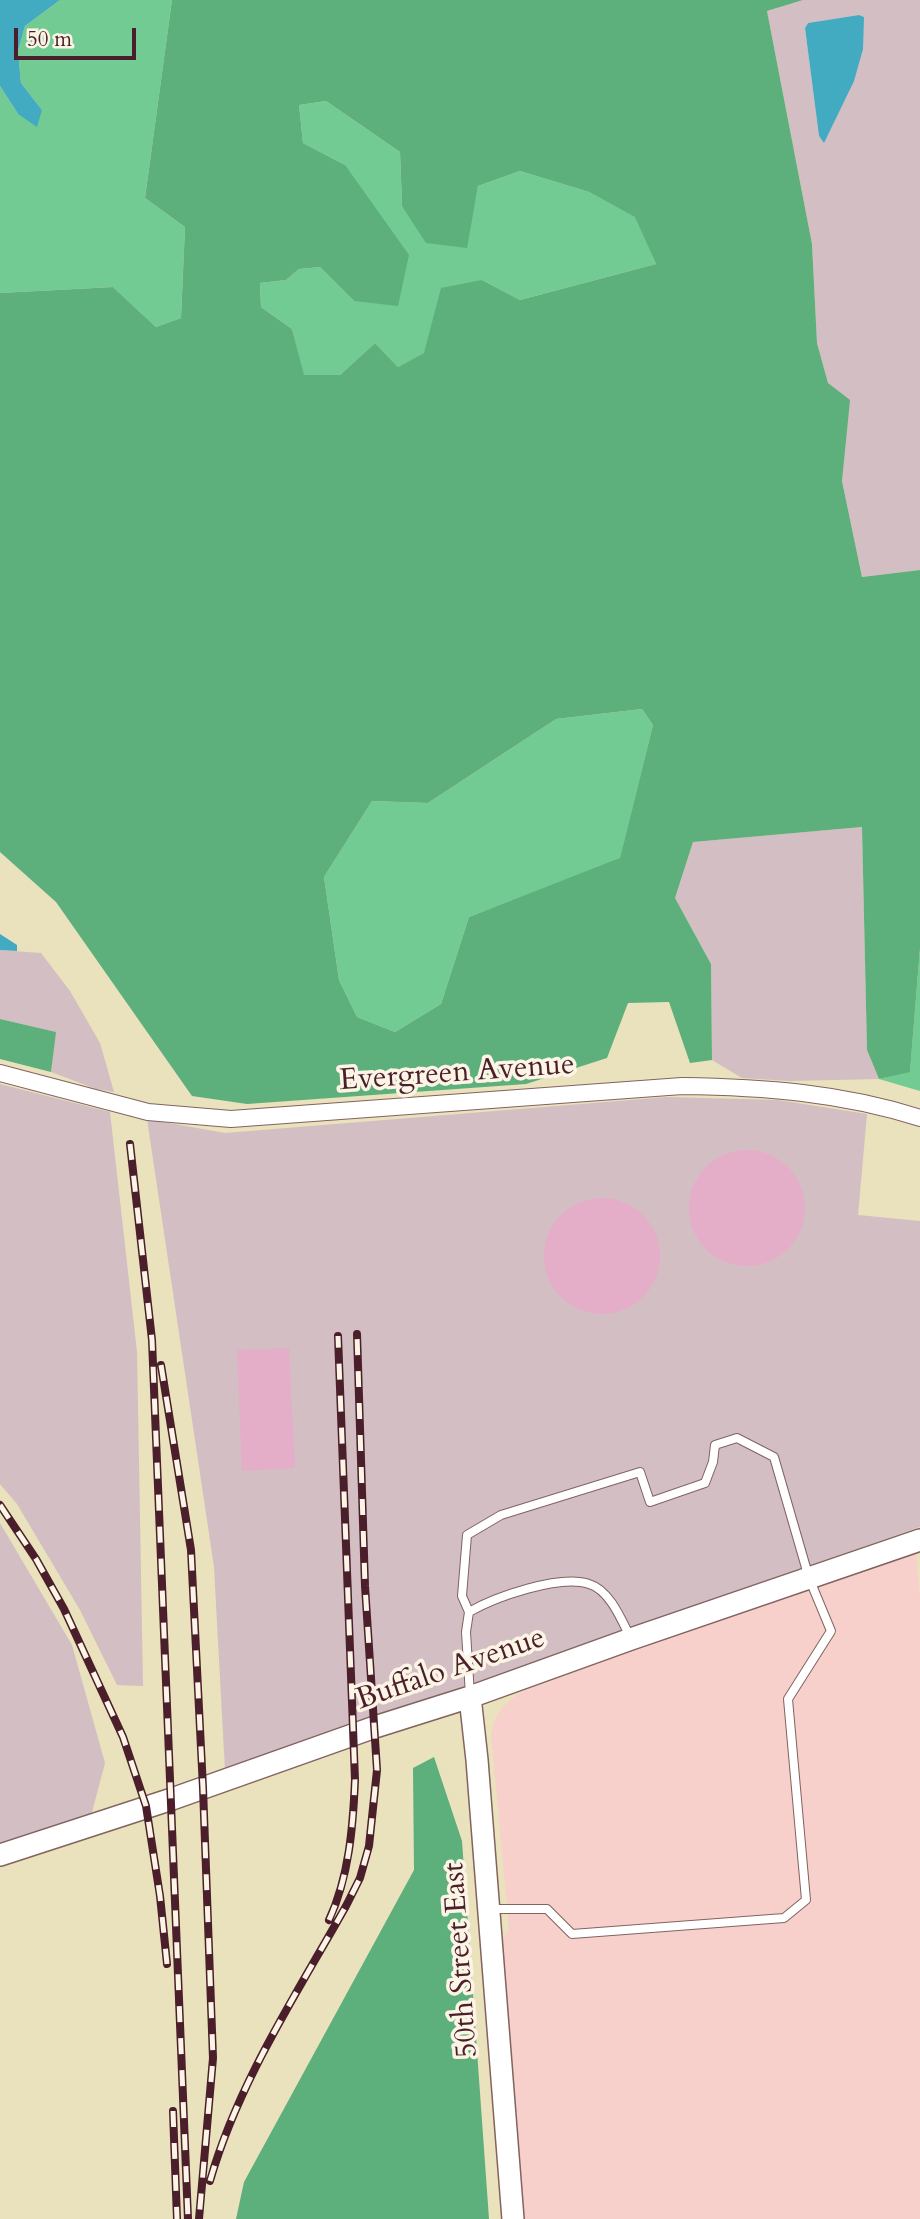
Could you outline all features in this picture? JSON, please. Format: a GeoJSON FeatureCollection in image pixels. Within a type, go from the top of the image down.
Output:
{"type":"FeatureCollection","features":[{"type":"Feature","properties":{"kind":"street","name":"Evergreen Avenue"},"geometry":{"type":"LineString","coordinates":[[0,1073],[148,1112],[232,1119],[682,1086],[747,1087],[825,1096],[868,1103],[920,1118]]}},
{"type":"Feature","properties":{"kind":"street","name":"Buffalo Avenue"},"geometry":{"type":"LineString","coordinates":[[0,1855],[470,1697],[920,1540]]}},
{"type":"Feature","properties":{"kind":"street","name":"50th Street East"},"geometry":{"type":"LineString","coordinates":[[470,1697],[513,2219]]}},
{"type":"Feature","properties":{"kind":"lane"},"geometry":{"type":"LineString","coordinates":[[470,1697],[466,1632],[469,1612],[462,1596],[467,1535],[502,1515],[640,1472],[650,1502],[673,1495],[705,1483],[713,1462],[715,1445],[737,1438],[774,1457],[809,1578],[831,1631],[788,1699],[806,1900],[783,1918],[572,1934],[547,1909],[488,1909]]}},
{"type":"Feature","properties":{"kind":"lane"},"geometry":{"type":"LineString","coordinates":[[469,1612],[487,1602],[555,1582],[590,1584],[614,1604],[631,1639]]}},
{"type":"Feature","properties":{"kind":"shaded area"},"geometry":{"type":"Polygon","coordinates":[[[803,0],[920,0],[920,570],[862,577],[842,481],[849,401],[828,383],[817,343],[812,244],[767,11],[803,0]],[[859,15],[808,23],[805,28],[819,136],[824,142],[864,17],[859,15]]]}},
{"type":"Feature","properties":{"kind":"shaded area"},"geometry":{"type":"Polygon","coordinates":[[[862,827],[867,1050],[879,1079],[789,1081],[742,1078],[712,1060],[711,964],[675,898],[693,842],[862,827]]]}},
{"type":"Feature","properties":{"kind":"shaded area"},"geometry":{"type":"Polygon","coordinates":[[[0,950],[41,953],[70,991],[100,1043],[114,1092],[96,1089],[51,1072],[55,1032],[0,1019],[0,950]]]}},
{"type":"Feature","properties":{"kind":"shaded area"},"geometry":{"type":"Polygon","coordinates":[[[0,1084],[110,1112],[137,1352],[143,1686],[117,1685],[80,1610],[17,1504],[0,1484],[0,1084]]]}},
{"type":"Feature","properties":{"kind":"shaded area"},"geometry":{"type":"Polygon","coordinates":[[[667,1097],[778,1100],[867,1114],[858,1215],[920,1221],[920,1527],[225,1770],[214,1567],[147,1119],[225,1133],[667,1097]]]}},
{"type":"Feature","properties":{"kind":"shaded area"},"geometry":{"type":"Polygon","coordinates":[[[0,1523],[72,1645],[105,1763],[91,1816],[0,1845],[0,1523]]]}},
{"type":"Feature","properties":{"kind":"shaded area"},"geometry":{"type":"Polygon","coordinates":[[[916,1553],[920,1599],[920,2219],[521,2219],[498,1942],[509,1930],[491,1734],[495,1719],[502,1708],[518,1694],[550,1676],[916,1553]]]}},
{"type":"Feature","properties":{"kind":"green space"},"geometry":{"type":"Polygon","coordinates":[[[60,0],[172,0],[145,198],[185,227],[181,318],[156,327],[113,287],[0,293],[0,86],[18,114],[42,110],[21,83],[18,51],[25,26],[60,0]]]}},
{"type":"Feature","properties":{"kind":"green space"},"geometry":{"type":"Polygon","coordinates":[[[172,0],[803,0],[767,11],[812,244],[817,343],[828,383],[850,400],[842,481],[862,577],[920,570],[920,948],[910,1072],[879,1079],[867,1050],[862,827],[693,842],[675,898],[711,964],[712,1060],[690,1063],[669,1002],[628,1003],[607,1058],[526,1084],[247,1104],[192,1096],[56,902],[0,852],[0,293],[113,287],[156,327],[181,318],[185,227],[145,198],[172,0]],[[326,101],[299,105],[303,143],[345,165],[409,255],[398,306],[354,301],[320,267],[299,269],[286,280],[260,283],[261,307],[292,329],[304,375],[340,375],[375,343],[398,367],[424,353],[441,288],[482,280],[520,300],[656,264],[635,217],[589,192],[520,171],[478,186],[467,248],[426,243],[402,206],[400,152],[326,101]],[[642,709],[556,719],[428,803],[372,801],[324,877],[339,980],[357,1017],[395,1032],[441,1004],[469,917],[620,858],[653,725],[642,709]]]}},
{"type":"Feature","properties":{"kind":"green space"},"geometry":{"type":"Polygon","coordinates":[[[326,101],[400,152],[402,206],[466,247],[478,186],[520,171],[589,192],[636,217],[656,264],[520,300],[482,280],[425,353],[398,367],[375,343],[340,375],[303,375],[292,329],[261,307],[260,283],[286,280],[299,269],[320,267],[354,301],[345,165],[303,143],[299,105],[326,101]]]}},
{"type":"Feature","properties":{"kind":"green space"},"geometry":{"type":"Polygon","coordinates":[[[642,709],[653,725],[620,859],[469,917],[441,1004],[395,1032],[357,1017],[339,980],[324,877],[372,801],[428,803],[556,719],[642,709]]]}},
{"type":"Feature","properties":{"kind":"green space"},"geometry":{"type":"Polygon","coordinates":[[[920,948],[920,1091],[879,1079],[910,1071],[920,948]]]}},
{"type":"Feature","properties":{"kind":"green space"},"geometry":{"type":"Polygon","coordinates":[[[0,1019],[56,1032],[51,1072],[0,1059],[0,1019]]]}},
{"type":"Feature","properties":{"kind":"green space"},"geometry":{"type":"Polygon","coordinates":[[[434,1757],[462,1841],[489,2219],[236,2219],[244,2182],[414,1870],[413,1768],[434,1757]]]}},
{"type":"Feature","properties":{"kind":"water"},"geometry":{"type":"Polygon","coordinates":[[[0,0],[60,0],[25,26],[18,51],[21,83],[42,110],[37,127],[18,114],[0,86],[0,0]]]}},
{"type":"Feature","properties":{"kind":"water"},"geometry":{"type":"Polygon","coordinates":[[[859,15],[864,17],[863,49],[854,81],[824,143],[819,136],[805,28],[808,23],[859,15]]]}},
{"type":"Feature","properties":{"kind":"water"},"geometry":{"type":"Polygon","coordinates":[[[0,934],[17,945],[17,951],[0,950],[0,934]]]}},
{"type":"Feature","properties":{"kind":"building"},"geometry":{"type":"Polygon","coordinates":[[[747,1150],[769,1155],[788,1167],[800,1186],[805,1208],[800,1230],[788,1249],[769,1261],[747,1266],[725,1261],[706,1249],[694,1230],[689,1208],[694,1186],[706,1167],[725,1155],[747,1150]]]}},
{"type":"Feature","properties":{"kind":"building"},"geometry":{"type":"Polygon","coordinates":[[[602,1198],[624,1202],[643,1215],[656,1234],[660,1256],[656,1278],[643,1297],[624,1310],[602,1314],[580,1310],[561,1297],[548,1278],[544,1256],[548,1234],[561,1215],[580,1202],[602,1198]]]}},
{"type":"Feature","properties":{"kind":"building"},"geometry":{"type":"Polygon","coordinates":[[[289,1348],[295,1468],[242,1471],[237,1350],[289,1348]]]}},
{"type":"Feature","properties":{"kind":"railway"},"geometry":{"type":"LineString","coordinates":[[130,1144],[152,1340],[188,2219]]}},
{"type":"Feature","properties":{"kind":"railway"},"geometry":{"type":"LineString","coordinates":[[210,2181],[236,2109],[252,2074],[346,1906],[360,1878],[369,1846],[377,1770],[365,1586],[357,1334]]}},
{"type":"Feature","properties":{"kind":"railway"},"geometry":{"type":"LineString","coordinates":[[329,1920],[345,1869],[355,1780],[338,1336]]}},
{"type":"Feature","properties":{"kind":"railway"},"geometry":{"type":"LineString","coordinates":[[161,1365],[191,1550],[203,1788],[213,2058],[199,2219]]}},
{"type":"Feature","properties":{"kind":"railway"},"geometry":{"type":"LineString","coordinates":[[0,1505],[36,1559],[64,1609],[123,1737],[146,1806],[167,1964]]}},
{"type":"Feature","properties":{"kind":"railway"},"geometry":{"type":"LineString","coordinates":[[173,2111],[177,2219]]}}]}
